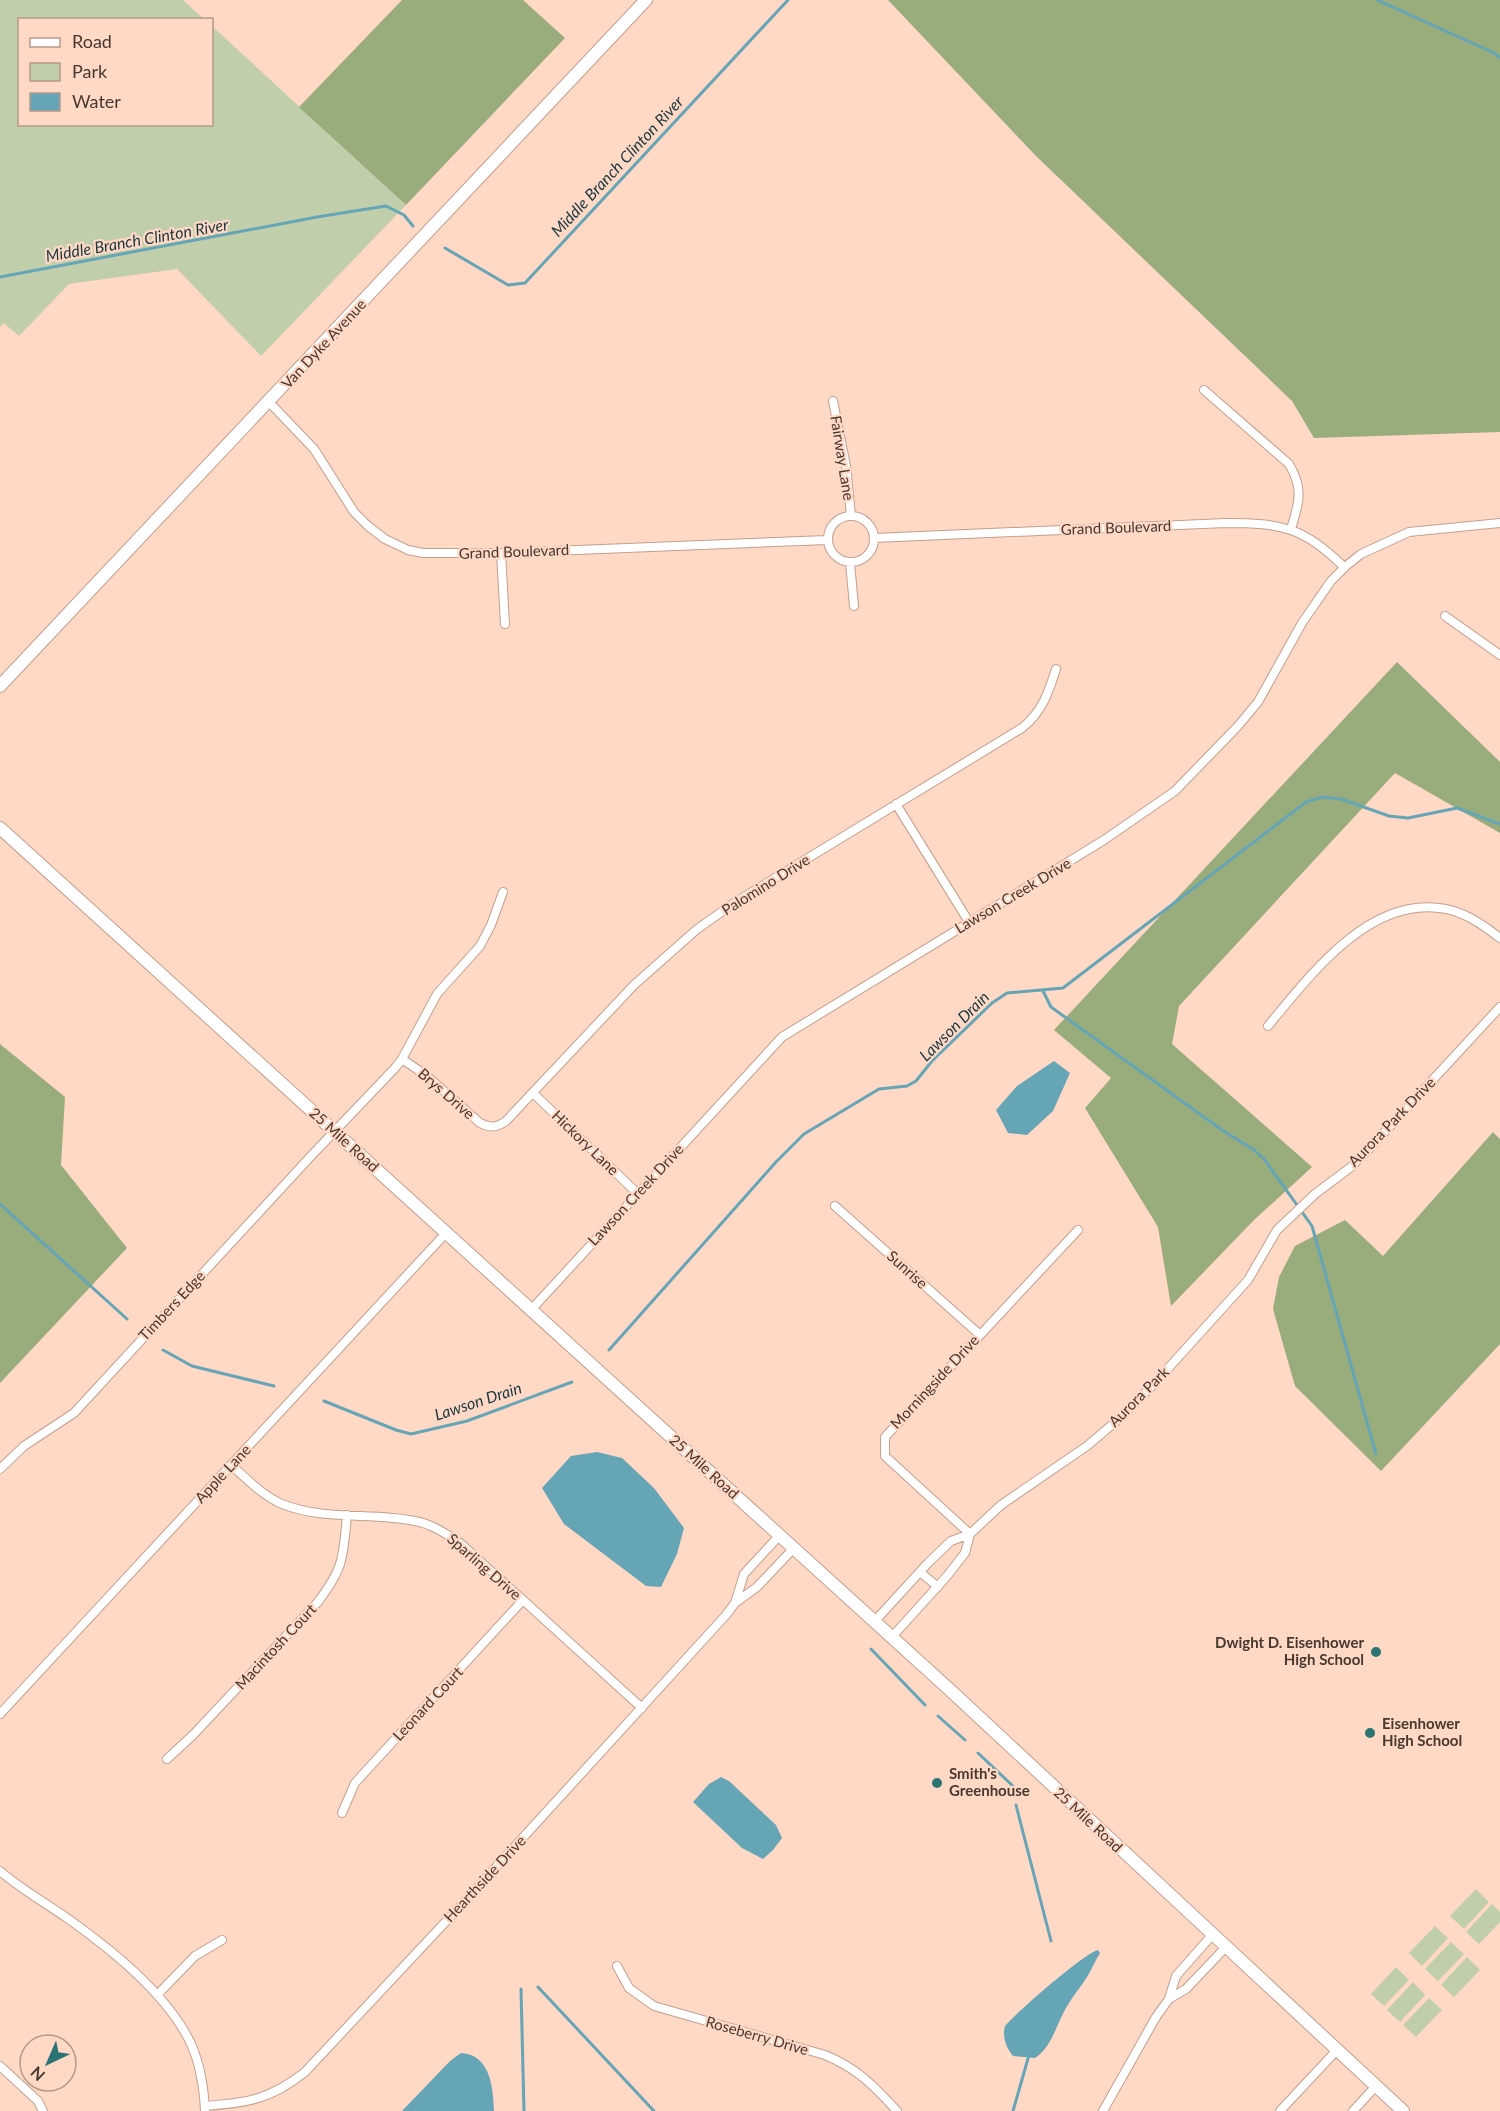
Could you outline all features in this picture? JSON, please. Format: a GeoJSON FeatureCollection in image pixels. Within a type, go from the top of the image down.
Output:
{"type":"FeatureCollection","features":[{"type":"Feature","properties":{"kind":"street","name":"Van Dyke Avenue"},"geometry":{"type":"LineString","coordinates":[[0,686],[646,0]]}},
{"type":"Feature","properties":{"kind":"street"},"geometry":{"type":"LineString","coordinates":[[1204,390],[1289,464],[1297,478],[1300,495],[1292,529]]}},
{"type":"Feature","properties":{"kind":"street","name":"Fairway Lane"},"geometry":{"type":"LineString","coordinates":[[833,401],[846,466],[851,515]]}},
{"type":"Feature","properties":{"kind":"street","name":"Grand Boulevard"},"geometry":{"type":"LineString","coordinates":[[269,402],[314,449],[354,512],[368,526],[385,539],[423,553],[501,553],[827,540]]}},
{"type":"Feature","properties":{"kind":"street"},"geometry":{"type":"LineString","coordinates":[[851,515],[867,524],[874,538],[869,554],[860,561],[850,563],[832,553],[827,540],[829,530],[836,521],[841,517],[851,515]]}},
{"type":"Feature","properties":{"kind":"street","name":"Grand Boulevard"},"geometry":{"type":"LineString","coordinates":[[874,538],[1226,523],[1272,524],[1292,529],[1308,537],[1327,550],[1344,567]]}},
{"type":"Feature","properties":{"kind":"street","name":"Lawson Creek Drive"},"geometry":{"type":"LineString","coordinates":[[531,1310],[782,1037],[1104,840],[1174,791],[1238,726],[1258,702],[1302,623],[1330,581],[1344,567],[1361,554],[1409,532],[1500,524]]}},
{"type":"Feature","properties":{"kind":"street"},"geometry":{"type":"LineString","coordinates":[[501,553],[505,624]]}},
{"type":"Feature","properties":{"kind":"street"},"geometry":{"type":"LineString","coordinates":[[850,563],[854,606]]}},
{"type":"Feature","properties":{"kind":"street"},"geometry":{"type":"LineString","coordinates":[[1445,616],[1500,655]]}},
{"type":"Feature","properties":{"kind":"street","name":"Palomino Drive"},"geometry":{"type":"LineString","coordinates":[[490,1128],[506,1122],[634,985],[696,930],[735,903],[1022,728],[1034,718],[1048,697],[1056,669]]}},
{"type":"Feature","properties":{"kind":"street"},"geometry":{"type":"LineString","coordinates":[[896,804],[969,922]]}},
{"type":"Feature","properties":{"kind":"street","name":"25 Mile Road"},"geometry":{"type":"LineString","coordinates":[[0,828],[874,1622],[1403,2111]]}},
{"type":"Feature","properties":{"kind":"street","name":"Timbers Edge"},"geometry":{"type":"LineString","coordinates":[[0,1469],[24,1446],[74,1413],[402,1059],[437,994],[480,946],[503,892]]}},
{"type":"Feature","properties":{"kind":"street"},"geometry":{"type":"LineString","coordinates":[[1268,1026],[1300,988],[1345,942],[1370,923],[1418,908],[1439,908],[1456,912],[1481,923],[1500,938]]}},
{"type":"Feature","properties":{"kind":"street","name":"Aurora Park Drive"},"geometry":{"type":"LineString","coordinates":[[1276,1230],[1315,1194],[1351,1167],[1500,1007]]}},
{"type":"Feature","properties":{"kind":"street","name":"Brys Drive"},"geometry":{"type":"LineString","coordinates":[[402,1059],[428,1076],[480,1123],[490,1128]]}},
{"type":"Feature","properties":{"kind":"street","name":"Hickory Lane"},"geometry":{"type":"LineString","coordinates":[[533,1093],[637,1193]]}},
{"type":"Feature","properties":{"kind":"street","name":"Sunrise"},"geometry":{"type":"LineString","coordinates":[[835,1206],[980,1334]]}},
{"type":"Feature","properties":{"kind":"street","name":"Morningside Drive"},"geometry":{"type":"LineString","coordinates":[[970,1534],[885,1456],[885,1437],[1078,1230]]}},
{"type":"Feature","properties":{"kind":"street","name":"Aurora Park"},"geometry":{"type":"LineString","coordinates":[[874,1622],[951,1541],[970,1534],[1001,1505],[1087,1446],[1128,1410],[1248,1280],[1276,1230]]}},
{"type":"Feature","properties":{"kind":"street","name":"Apple Lane"},"geometry":{"type":"LineString","coordinates":[[0,1714],[446,1233]]}},
{"type":"Feature","properties":{"kind":"street","name":"Sparling Drive"},"geometry":{"type":"LineString","coordinates":[[231,1465],[261,1491],[281,1503],[314,1512],[414,1521],[430,1525],[460,1543],[642,1708]]}},
{"type":"Feature","properties":{"kind":"street","name":"Macintosh Court"},"geometry":{"type":"LineString","coordinates":[[167,1759],[194,1735],[317,1603],[329,1587],[340,1570],[344,1556],[347,1515]]}},
{"type":"Feature","properties":{"kind":"street","name":"Aurora Park"},"geometry":{"type":"LineString","coordinates":[[891,1638],[938,1587],[965,1553],[970,1534]]}},
{"type":"Feature","properties":{"kind":"street","name":"Hearthside Drive"},"geometry":{"type":"LineString","coordinates":[[735,1603],[744,1574],[779,1536]]}},
{"type":"Feature","properties":{"kind":"street","name":"Hearthside Drive"},"geometry":{"type":"LineString","coordinates":[[205,2109],[244,2103],[264,2097],[286,2087],[305,2072],[466,1900],[735,1603],[757,1587],[793,1549]]}},
{"type":"Feature","properties":{"kind":"street"},"geometry":{"type":"LineString","coordinates":[[920,1572],[938,1587]]}},
{"type":"Feature","properties":{"kind":"street","name":"Leonard Court"},"geometry":{"type":"LineString","coordinates":[[342,1814],[355,1783],[523,1600]]}},
{"type":"Feature","properties":{"kind":"street"},"geometry":{"type":"LineString","coordinates":[[0,1870],[14,1883],[89,1934],[157,1995],[191,2044],[198,2064],[205,2109]]}},
{"type":"Feature","properties":{"kind":"street"},"geometry":{"type":"LineString","coordinates":[[1103,2111],[1156,2017],[1169,1999],[1176,1976],[1213,1934]]}},
{"type":"Feature","properties":{"kind":"street"},"geometry":{"type":"LineString","coordinates":[[157,1995],[195,1956],[222,1940]]}},
{"type":"Feature","properties":{"kind":"street"},"geometry":{"type":"LineString","coordinates":[[1169,1999],[1186,1989],[1226,1947]]}},
{"type":"Feature","properties":{"kind":"street","name":"Roseberry Drive"},"geometry":{"type":"LineString","coordinates":[[617,1966],[628,1988],[654,2006],[841,2061],[866,2078],[897,2111]]}},
{"type":"Feature","properties":{"kind":"street"},"geometry":{"type":"LineString","coordinates":[[1280,2111],[1337,2050]]}},
{"type":"Feature","properties":{"kind":"street"},"geometry":{"type":"LineString","coordinates":[[0,2066],[38,2101],[43,2111]]}},
{"type":"Feature","properties":{"kind":"street"},"geometry":{"type":"LineString","coordinates":[[1353,2111],[1376,2086]]}},
{"type":"Feature","properties":{"kind":"green space"},"geometry":{"type":"Polygon","coordinates":[[[0,0],[183,0],[203,18],[18,18],[18,126],[213,126],[213,27],[406,205],[261,356],[177,269],[69,284],[19,336],[4,323],[0,327],[0,0]]]}},
{"type":"Feature","properties":{"kind":"green space"},"geometry":{"type":"Polygon","coordinates":[[[402,0],[523,0],[565,38],[406,205],[299,107],[402,0]]]}},
{"type":"Feature","properties":{"kind":"green space"},"geometry":{"type":"Polygon","coordinates":[[[888,0],[1500,0],[1500,432],[1314,438],[1292,401],[1036,156],[888,0]]]}},
{"type":"Feature","properties":{"kind":"green space"},"geometry":{"type":"Polygon","coordinates":[[[1397,662],[1500,762],[1500,833],[1395,773],[1179,1006],[1172,1044],[1312,1167],[1254,1220],[1171,1306],[1158,1227],[1085,1108],[1111,1078],[1054,1030],[1397,662]]]}},
{"type":"Feature","properties":{"kind":"green space"},"geometry":{"type":"Polygon","coordinates":[[[0,1044],[65,1097],[61,1165],[127,1248],[0,1383],[0,1044]]]}},
{"type":"Feature","properties":{"kind":"green space"},"geometry":{"type":"Polygon","coordinates":[[[1493,1132],[1500,1139],[1500,1344],[1381,1471],[1295,1386],[1273,1309],[1279,1277],[1295,1246],[1345,1220],[1383,1256],[1493,1132]]]}},
{"type":"Feature","properties":{"kind":"green space"},"geometry":{"type":"Polygon","coordinates":[[[1476,1889],[1489,1902],[1464,1929],[1450,1916],[1476,1889]]]}},
{"type":"Feature","properties":{"kind":"green space"},"geometry":{"type":"Polygon","coordinates":[[[1492,1904],[1500,1912],[1500,1922],[1479,1944],[1466,1932],[1492,1904]]]}},
{"type":"Feature","properties":{"kind":"green space"},"geometry":{"type":"Polygon","coordinates":[[[1435,1926],[1448,1938],[1422,1966],[1409,1953],[1435,1926]]]}},
{"type":"Feature","properties":{"kind":"green space"},"geometry":{"type":"Polygon","coordinates":[[[1451,1942],[1464,1954],[1438,1981],[1425,1969],[1451,1942]]]}},
{"type":"Feature","properties":{"kind":"green space"},"geometry":{"type":"Polygon","coordinates":[[[1467,1957],[1480,1970],[1454,1997],[1441,1985],[1467,1957]]]}},
{"type":"Feature","properties":{"kind":"green space"},"geometry":{"type":"Polygon","coordinates":[[[1396,1967],[1409,1980],[1384,2006],[1371,1994],[1396,1967]]]}},
{"type":"Feature","properties":{"kind":"green space"},"geometry":{"type":"Polygon","coordinates":[[[1413,1982],[1425,1995],[1400,2022],[1387,2010],[1413,1982]]]}},
{"type":"Feature","properties":{"kind":"green space"},"geometry":{"type":"Polygon","coordinates":[[[1429,1998],[1442,2010],[1416,2037],[1403,2025],[1429,1998]]]}},
{"type":"Feature","properties":{"kind":"water"},"geometry":{"type":"Polygon","coordinates":[[[1054,1061],[1070,1073],[1053,1111],[1027,1135],[1008,1133],[996,1110],[1017,1086],[1054,1061]]]}},
{"type":"Feature","properties":{"kind":"water"},"geometry":{"type":"Polygon","coordinates":[[[597,1452],[622,1458],[654,1488],[684,1528],[677,1554],[661,1587],[646,1586],[564,1524],[542,1488],[571,1456],[597,1452]]]}},
{"type":"Feature","properties":{"kind":"water"},"geometry":{"type":"Polygon","coordinates":[[[721,1777],[729,1781],[776,1825],[782,1838],[763,1859],[742,1848],[693,1802],[709,1784],[721,1777]]]}},
{"type":"Feature","properties":{"kind":"water"},"geometry":{"type":"Polygon","coordinates":[[[1098,1950],[1100,1953],[1068,2004],[1046,2048],[1035,2058],[1013,2056],[1005,2042],[1005,2026],[1065,1972],[1098,1950]]]}},
{"type":"Feature","properties":{"kind":"water"},"geometry":{"type":"Polygon","coordinates":[[[461,2053],[471,2055],[484,2066],[491,2083],[494,2111],[402,2111],[450,2061],[461,2053]]]}},
{"type":"Feature","properties":{"kind":"waterway","name":"Middle Branch Clinton River"},"geometry":{"type":"LineString","coordinates":[[445,248],[508,285],[525,283],[788,0]]}},
{"type":"Feature","properties":{"kind":"waterway"},"geometry":{"type":"LineString","coordinates":[[1377,0],[1494,53],[1500,58]]}},
{"type":"Feature","properties":{"kind":"waterway","name":"Middle Branch Clinton River"},"geometry":{"type":"LineString","coordinates":[[0,277],[386,206],[404,215],[413,226]]}},
{"type":"Feature","properties":{"kind":"waterway","name":"Lawson Drain"},"geometry":{"type":"LineString","coordinates":[[609,1350],[776,1162],[804,1134],[879,1089],[907,1086],[916,1081],[932,1061],[992,1003],[1007,993],[1063,988],[1306,802],[1323,797],[1341,799],[1389,816],[1408,818],[1457,808],[1500,824]]}},
{"type":"Feature","properties":{"kind":"waterway"},"geometry":{"type":"LineString","coordinates":[[1043,991],[1051,1007],[1264,1159],[1312,1226],[1376,1454]]}},
{"type":"Feature","properties":{"kind":"waterway","name":"Lawson Drain"},"geometry":{"type":"LineString","coordinates":[[0,1204],[127,1319]]}},
{"type":"Feature","properties":{"kind":"waterway","name":"Lawson Drain"},"geometry":{"type":"LineString","coordinates":[[163,1350],[192,1366],[274,1386]]}},
{"type":"Feature","properties":{"kind":"waterway","name":"Lawson Drain"},"geometry":{"type":"LineString","coordinates":[[324,1401],[411,1434],[467,1421],[572,1382]]}},
{"type":"Feature","properties":{"kind":"waterway"},"geometry":{"type":"LineString","coordinates":[[871,1649],[925,1705]]}},
{"type":"Feature","properties":{"kind":"waterway"},"geometry":{"type":"LineString","coordinates":[[938,1716],[965,1740]]}},
{"type":"Feature","properties":{"kind":"waterway"},"geometry":{"type":"LineString","coordinates":[[978,1753],[1015,1788],[1015,1792]]}},
{"type":"Feature","properties":{"kind":"waterway"},"geometry":{"type":"LineString","coordinates":[[1016,1805],[1051,1941]]}},
{"type":"Feature","properties":{"kind":"waterway"},"geometry":{"type":"LineString","coordinates":[[538,1987],[654,2111]]}},
{"type":"Feature","properties":{"kind":"waterway"},"geometry":{"type":"LineString","coordinates":[[521,1989],[524,2111]]}},
{"type":"Feature","properties":{"kind":"waterway"},"geometry":{"type":"LineString","coordinates":[[1013,2111],[1029,2055]]}},
{"type":"Feature","properties":{"kind":"place","name":"Dwight D. Eisenhower High School"},"geometry":{"type":"Point","coordinates":[1376,1652]}},
{"type":"Feature","properties":{"kind":"place","name":"Eisenhower High School"},"geometry":{"type":"Point","coordinates":[1370,1733]}},
{"type":"Feature","properties":{"kind":"place","name":"Smith's Greenhouse"},"geometry":{"type":"Point","coordinates":[937,1783]}}]}
